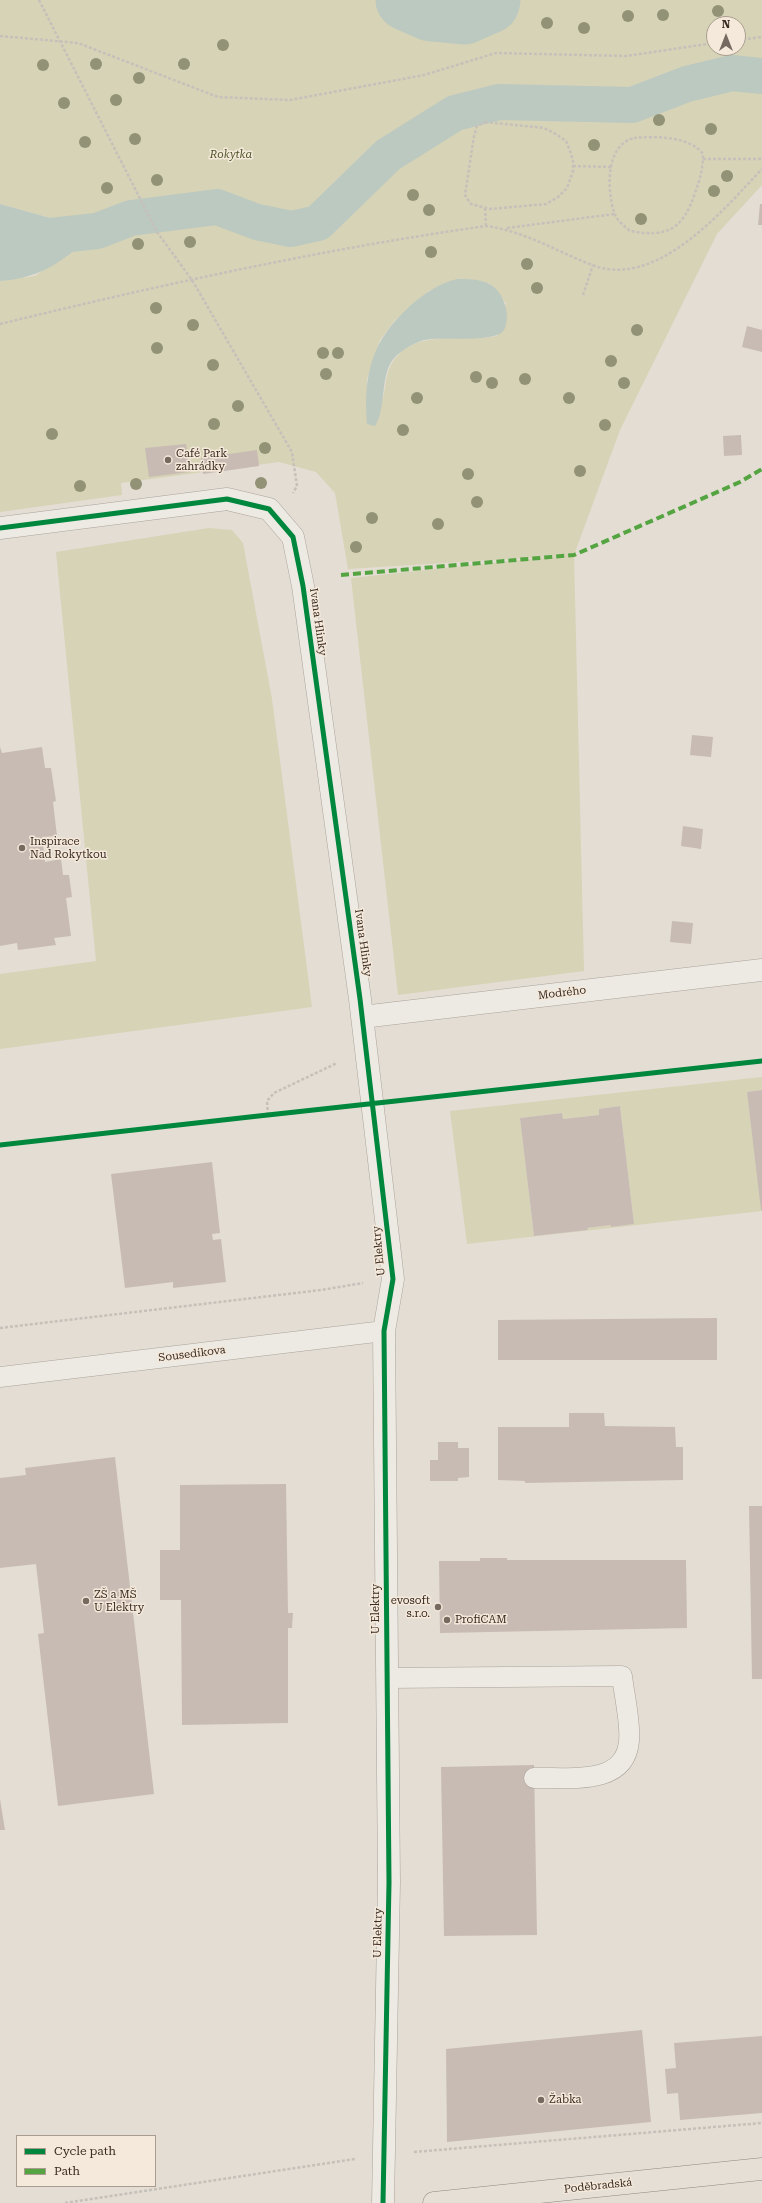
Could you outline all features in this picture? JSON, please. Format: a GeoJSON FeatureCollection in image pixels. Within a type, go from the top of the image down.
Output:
{"type":"FeatureCollection","features":[{"type":"Feature","properties":{"kind":"main road","name":"Poděbradská"},"geometry":{"type":"LineString","coordinates":[[434,2203],[762,2169]]}},
{"type":"Feature","properties":{"kind":"street","name":"Ivana Hlinky"},"geometry":{"type":"LineString","coordinates":[[0,528],[227,499],[269,509],[293,537],[303,586],[362,1017]]}},
{"type":"Feature","properties":{"kind":"street","name":"Modrého"},"geometry":{"type":"LineString","coordinates":[[362,1017],[762,970]]}},
{"type":"Feature","properties":{"kind":"street","name":"U Elektry"},"geometry":{"type":"LineString","coordinates":[[362,1017],[392,1279],[384,1331],[389,1882],[383,2203]]}},
{"type":"Feature","properties":{"kind":"lane","name":"Sousedíkova"},"geometry":{"type":"LineString","coordinates":[[0,1377],[384,1331]]}},
{"type":"Feature","properties":{"kind":"lane"},"geometry":{"type":"LineString","coordinates":[[387,1678],[622,1676],[629,1740],[625,1758],[617,1768],[605,1774],[592,1776],[534,1778]]}},
{"type":"Feature","properties":{"kind":"path"},"geometry":{"type":"LineString","coordinates":[[39,0],[138,198],[157,232],[192,280],[292,452],[297,486],[280,522]]}},
{"type":"Feature","properties":{"kind":"path"},"geometry":{"type":"LineString","coordinates":[[0,36],[78,43],[218,97],[290,100],[424,74],[496,53],[626,56],[706,45]]}},
{"type":"Feature","properties":{"kind":"path"},"geometry":{"type":"LineString","coordinates":[[746,39],[762,37]]}},
{"type":"Feature","properties":{"kind":"path"},"geometry":{"type":"LineString","coordinates":[[484,122],[544,128],[566,141],[573,161],[573,166],[567,188],[558,197],[546,204],[484,208],[471,204],[465,195],[475,131],[480,124],[484,122]]}},
{"type":"Feature","properties":{"kind":"path"},"geometry":{"type":"LineString","coordinates":[[640,138],[686,142],[699,149],[703,154],[703,170],[691,206],[681,223],[658,233],[640,233],[630,231],[614,214],[611,197],[611,167],[614,156],[622,144],[629,140],[640,138]]}},
{"type":"Feature","properties":{"kind":"path"},"geometry":{"type":"LineString","coordinates":[[703,159],[762,159]]}},
{"type":"Feature","properties":{"kind":"path"},"geometry":{"type":"LineString","coordinates":[[573,166],[611,167]]}},
{"type":"Feature","properties":{"kind":"path"},"geometry":{"type":"LineString","coordinates":[[506,228],[593,266],[617,269],[638,267],[670,254],[706,228],[762,169]]}},
{"type":"Feature","properties":{"kind":"path"},"geometry":{"type":"LineString","coordinates":[[484,208],[486,226]]}},
{"type":"Feature","properties":{"kind":"path"},"geometry":{"type":"LineString","coordinates":[[0,324],[127,293],[297,258],[486,226],[506,228],[614,214]]}},
{"type":"Feature","properties":{"kind":"path"},"geometry":{"type":"LineString","coordinates":[[583,295],[593,266]]}},
{"type":"Feature","properties":{"kind":"path"},"geometry":{"type":"LineString","coordinates":[[268,1115],[267,1101],[274,1093],[342,1061]]}},
{"type":"Feature","properties":{"kind":"path"},"geometry":{"type":"LineString","coordinates":[[260,1116],[276,1114]]}},
{"type":"Feature","properties":{"kind":"path"},"geometry":{"type":"LineString","coordinates":[[0,1328],[321,1290],[369,1282]]}},
{"type":"Feature","properties":{"kind":"green space","name":"Rokytka"},"geometry":{"type":"Polygon","coordinates":[[[0,0],[762,0],[762,185],[717,234],[620,430],[574,555],[584,971],[398,995],[351,578],[558,556],[348,569],[335,493],[316,472],[279,462],[121,483],[122,495],[0,512],[0,281],[35,276],[96,231],[0,204],[0,0]],[[489,283],[430,290],[395,320],[380,340],[367,379],[367,424],[382,401],[391,365],[400,353],[411,345],[424,341],[497,336],[506,303],[489,283]]]}},
{"type":"Feature","properties":{"kind":"green space"},"geometry":{"type":"Polygon","coordinates":[[[209,528],[232,530],[243,543],[272,699],[312,1007],[0,1049],[0,974],[96,961],[56,552],[209,528]]]}},
{"type":"Feature","properties":{"kind":"green space"},"geometry":{"type":"Polygon","coordinates":[[[762,1077],[762,1090],[747,1092],[762,1211],[467,1244],[450,1111],[762,1077]],[[620,1106],[599,1109],[599,1115],[563,1119],[562,1113],[520,1118],[534,1236],[587,1230],[587,1228],[611,1225],[611,1227],[634,1224],[620,1106]]]}},
{"type":"Feature","properties":{"kind":"shaded area"},"geometry":{"type":"Polygon","coordinates":[[[0,204],[97,231],[64,258],[42,271],[29,276],[0,281],[0,204]]]}},
{"type":"Feature","properties":{"kind":"shaded area"},"geometry":{"type":"Polygon","coordinates":[[[457,279],[484,282],[493,286],[498,291],[502,297],[506,310],[507,317],[504,330],[499,334],[490,337],[424,340],[403,350],[391,362],[387,370],[379,418],[375,426],[367,424],[366,406],[369,374],[379,345],[387,332],[397,319],[421,297],[438,286],[457,279]]]}},
{"type":"Feature","properties":{"kind":"building"},"geometry":{"type":"Polygon","coordinates":[[[760,204],[762,204],[762,225],[758,225],[760,204]]]}},
{"type":"Feature","properties":{"kind":"building"},"geometry":{"type":"Polygon","coordinates":[[[747,326],[762,330],[762,352],[742,347],[747,326]]]}},
{"type":"Feature","properties":{"kind":"building"},"geometry":{"type":"Polygon","coordinates":[[[741,435],[742,455],[724,456],[723,436],[741,435]]]}},
{"type":"Feature","properties":{"kind":"building","name":"Café Park zahrádky"},"geometry":{"type":"Polygon","coordinates":[[[186,444],[190,472],[149,477],[145,448],[186,444]]]}},
{"type":"Feature","properties":{"kind":"building"},"geometry":{"type":"Polygon","coordinates":[[[257,450],[259,466],[203,474],[201,458],[257,450]]]}},
{"type":"Feature","properties":{"kind":"building"},"geometry":{"type":"Polygon","coordinates":[[[692,735],[713,737],[711,757],[690,755],[692,735]]]}},
{"type":"Feature","properties":{"kind":"building","name":"Inspirace Nad Rokytkou"},"geometry":{"type":"Polygon","coordinates":[[[0,747],[2,753],[42,747],[45,768],[51,768],[56,801],[53,802],[57,836],[42,837],[45,862],[61,859],[63,875],[69,875],[72,897],[66,898],[71,936],[54,938],[56,945],[18,950],[17,943],[0,946],[0,747]]]}},
{"type":"Feature","properties":{"kind":"building"},"geometry":{"type":"Polygon","coordinates":[[[683,826],[703,829],[701,849],[681,846],[683,826]]]}},
{"type":"Feature","properties":{"kind":"building"},"geometry":{"type":"Polygon","coordinates":[[[672,921],[693,923],[691,944],[670,942],[672,921]]]}},
{"type":"Feature","properties":{"kind":"building"},"geometry":{"type":"Polygon","coordinates":[[[762,1090],[762,1210],[761,1210],[747,1092],[762,1090]]]}},
{"type":"Feature","properties":{"kind":"building"},"geometry":{"type":"Polygon","coordinates":[[[620,1106],[634,1224],[611,1227],[611,1225],[587,1228],[588,1230],[534,1236],[520,1118],[562,1113],[563,1119],[599,1115],[599,1109],[620,1106]]]}},
{"type":"Feature","properties":{"kind":"building"},"geometry":{"type":"Polygon","coordinates":[[[212,1162],[220,1233],[212,1234],[213,1240],[221,1239],[226,1282],[173,1288],[173,1282],[125,1288],[111,1174],[212,1162]]]}},
{"type":"Feature","properties":{"kind":"building"},"geometry":{"type":"Polygon","coordinates":[[[717,1318],[717,1360],[498,1360],[498,1320],[717,1318]]]}},
{"type":"Feature","properties":{"kind":"building"},"geometry":{"type":"Polygon","coordinates":[[[569,1413],[604,1413],[605,1426],[675,1427],[676,1447],[683,1447],[683,1480],[525,1483],[525,1481],[498,1480],[498,1427],[569,1427],[569,1413]]]}},
{"type":"Feature","properties":{"kind":"building"},"geometry":{"type":"Polygon","coordinates":[[[438,1442],[458,1442],[458,1448],[469,1448],[469,1477],[458,1478],[458,1481],[430,1481],[430,1460],[438,1460],[438,1442]]]}},
{"type":"Feature","properties":{"kind":"building","name":"ZŠ a MŠ U Elektry"},"geometry":{"type":"Polygon","coordinates":[[[115,1457],[154,1794],[58,1806],[38,1634],[44,1633],[36,1564],[0,1568],[0,1478],[26,1475],[25,1468],[115,1457]]]}},
{"type":"Feature","properties":{"kind":"building"},"geometry":{"type":"Polygon","coordinates":[[[286,1484],[288,1613],[293,1613],[292,1628],[288,1628],[288,1723],[182,1725],[181,1600],[160,1600],[160,1550],[180,1550],[180,1485],[286,1484]]]}},
{"type":"Feature","properties":{"kind":"building"},"geometry":{"type":"Polygon","coordinates":[[[749,1506],[762,1506],[762,1679],[752,1679],[749,1506]]]}},
{"type":"Feature","properties":{"kind":"building"},"geometry":{"type":"Polygon","coordinates":[[[480,1558],[507,1558],[507,1560],[686,1560],[687,1628],[440,1633],[439,1561],[480,1561],[480,1558]]]}},
{"type":"Feature","properties":{"kind":"building"},"geometry":{"type":"Polygon","coordinates":[[[534,1765],[537,1935],[444,1936],[441,1767],[534,1765]]]}},
{"type":"Feature","properties":{"kind":"building"},"geometry":{"type":"Polygon","coordinates":[[[0,1799],[5,1830],[0,1830],[0,1799]]]}},
{"type":"Feature","properties":{"kind":"building"},"geometry":{"type":"Polygon","coordinates":[[[642,2030],[651,2122],[447,2142],[446,2049],[642,2030]]]}},
{"type":"Feature","properties":{"kind":"building"},"geometry":{"type":"Polygon","coordinates":[[[762,2036],[762,2113],[680,2120],[678,2093],[667,2094],[665,2069],[676,2068],[674,2043],[762,2036]]]}},
{"type":"Feature","properties":{"kind":"waterway"},"geometry":{"type":"LineString","coordinates":[[406,0],[431,11],[464,14],[489,3],[490,0]]}},
{"type":"Feature","properties":{"kind":"waterway"},"geometry":{"type":"LineString","coordinates":[[0,237],[13,240],[97,231],[131,218],[217,207],[257,222],[291,229],[318,223],[388,155],[455,113],[499,102],[632,105],[687,84],[732,73],[762,76]]}},
{"type":"Feature","properties":{"kind":"marked path"},"geometry":{"type":"LineString","coordinates":[[341,575],[574,555],[740,482],[762,469]]}},
{"type":"Feature","properties":{"kind":"cycle path"},"geometry":{"type":"LineString","coordinates":[[0,528],[227,499],[269,509],[293,537],[303,586],[360,999],[393,1279],[384,1331],[389,1882],[383,2203]]}},
{"type":"Feature","properties":{"kind":"cycle path"},"geometry":{"type":"LineString","coordinates":[[0,1145],[762,1061]]}},
{"type":"Feature","properties":{"kind":"place","name":"Café Park zahrádky"},"geometry":{"type":"Point","coordinates":[168,460]}},
{"type":"Feature","properties":{"kind":"place","name":"Inspirace Nad Rokytkou"},"geometry":{"type":"Point","coordinates":[22,848]}},
{"type":"Feature","properties":{"kind":"place","name":"ZŠ a MŠ U Elektry"},"geometry":{"type":"Point","coordinates":[86,1601]}},
{"type":"Feature","properties":{"kind":"place","name":"evosoft s.r.o."},"geometry":{"type":"Point","coordinates":[438,1607]}},
{"type":"Feature","properties":{"kind":"place","name":"ProfiCAM"},"geometry":{"type":"Point","coordinates":[447,1620]}},
{"type":"Feature","properties":{"kind":"place","name":"Žabka"},"geometry":{"type":"Point","coordinates":[541,2100]}}]}
